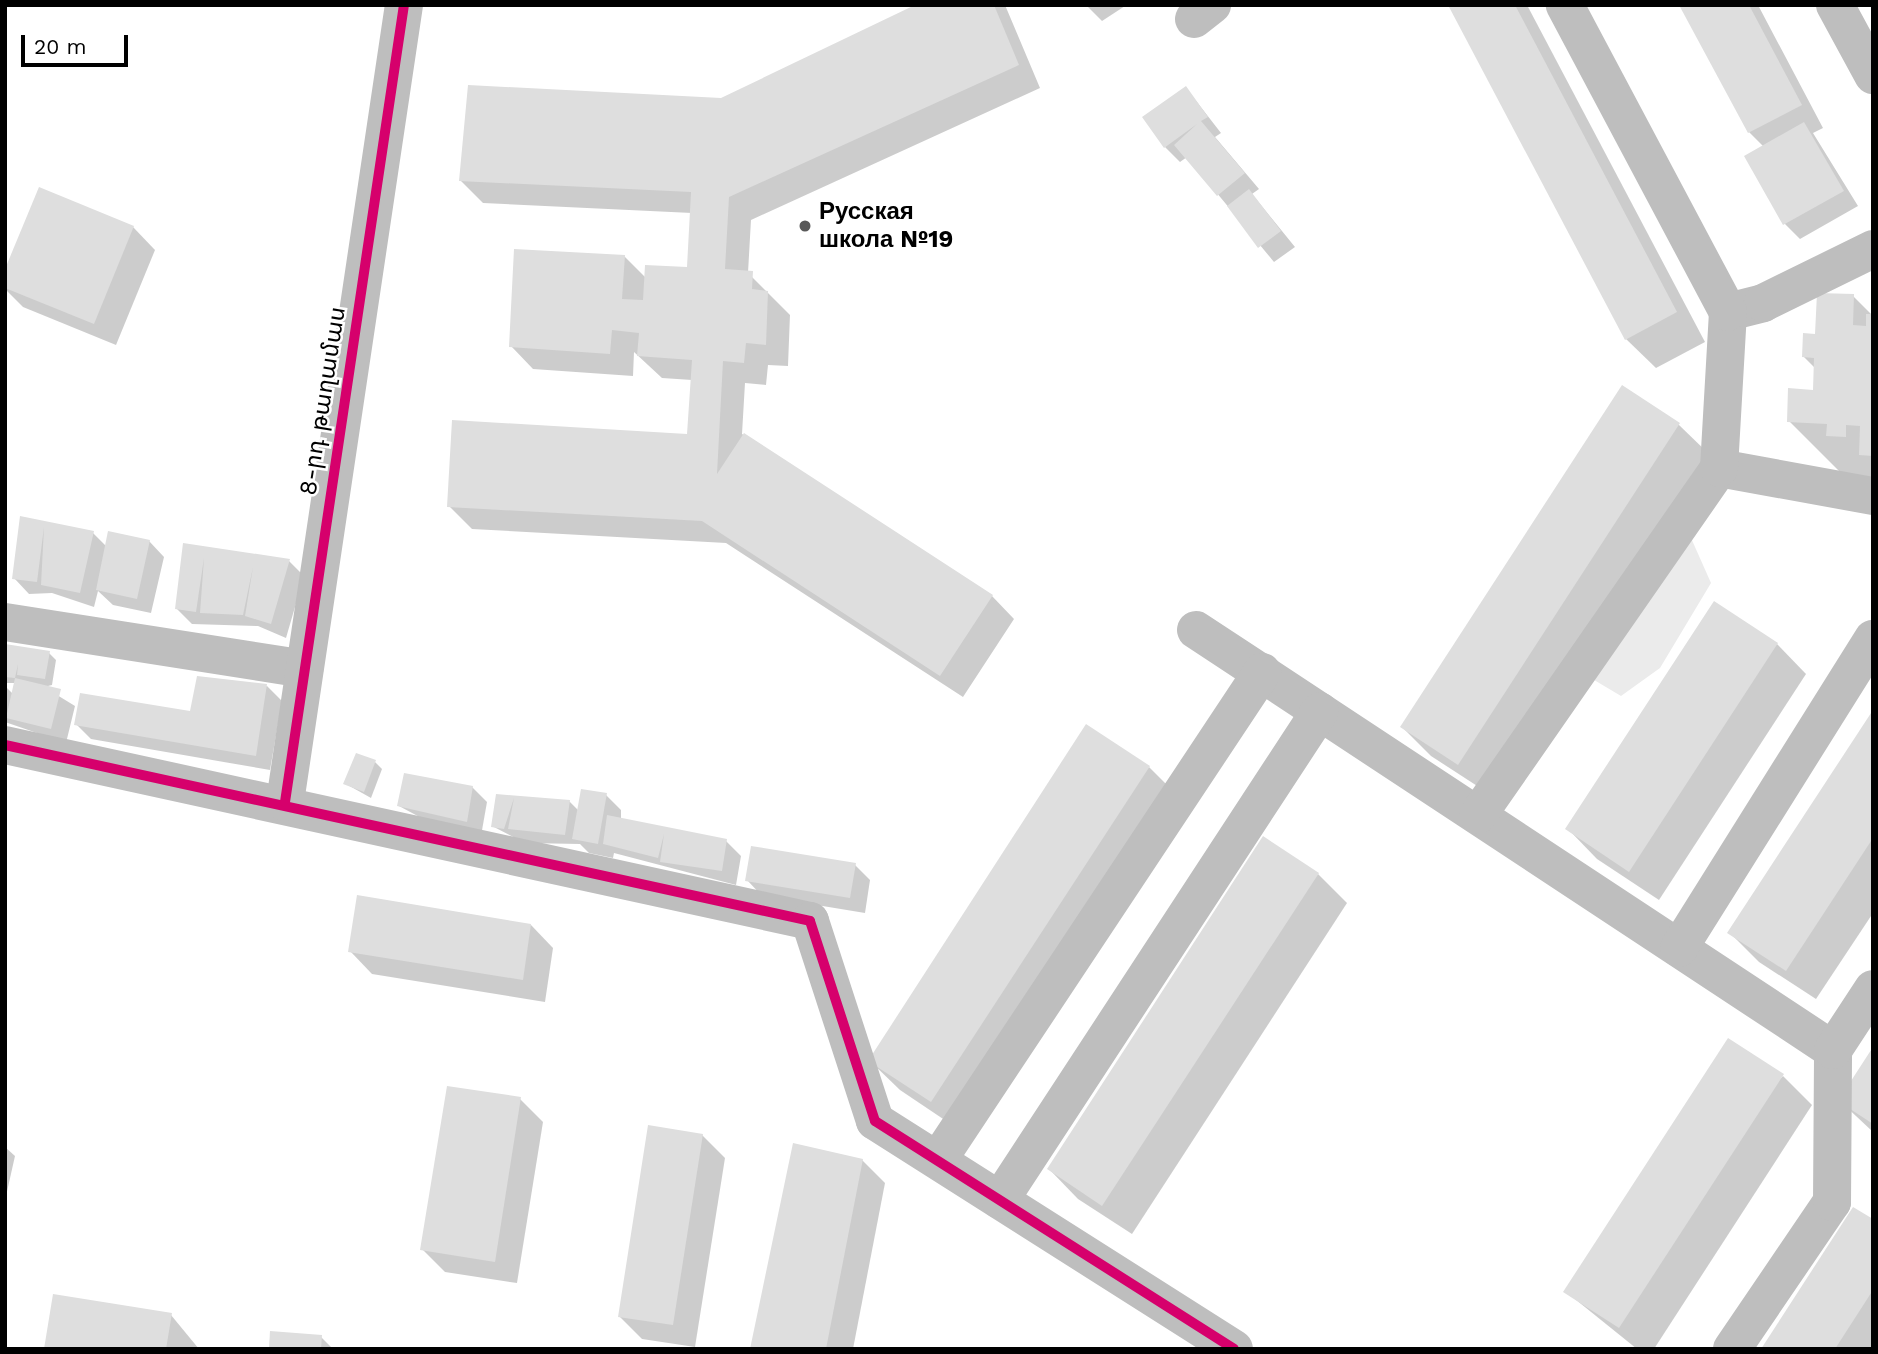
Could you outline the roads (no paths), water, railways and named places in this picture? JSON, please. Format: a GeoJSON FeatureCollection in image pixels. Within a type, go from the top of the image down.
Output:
{"type":"FeatureCollection","features":[{"type":"Feature","properties":{"kind":"street","name":"8-րդ թաղամաս"},"geometry":{"type":"LineString","coordinates":[[285,802],[404,5]]}},
{"type":"Feature","properties":{"kind":"street"},"geometry":{"type":"LineString","coordinates":[[1478,815],[1719,468],[1728,312],[1565,5]]}},
{"type":"Feature","properties":{"kind":"street"},"geometry":{"type":"LineString","coordinates":[[1835,5],[1873,75]]}},
{"type":"Feature","properties":{"kind":"street"},"geometry":{"type":"LineString","coordinates":[[1728,312],[1763,303],[1873,249]]}},
{"type":"Feature","properties":{"kind":"street"},"geometry":{"type":"LineString","coordinates":[[1719,468],[1873,496]]}},
{"type":"Feature","properties":{"kind":"street"},"geometry":{"type":"LineString","coordinates":[[5,621],[304,669]]}},
{"type":"Feature","properties":{"kind":"street"},"geometry":{"type":"LineString","coordinates":[[1196,630],[1833,1050]]}},
{"type":"Feature","properties":{"kind":"street"},"geometry":{"type":"LineString","coordinates":[[1679,948],[1873,639]]}},
{"type":"Feature","properties":{"kind":"street"},"geometry":{"type":"LineString","coordinates":[[938,1160],[1262,672]]}},
{"type":"Feature","properties":{"kind":"street"},"geometry":{"type":"LineString","coordinates":[[1000,1200],[1320,710]]}},
{"type":"Feature","properties":{"kind":"street"},"geometry":{"type":"LineString","coordinates":[[5,745],[285,802],[810,921],[875,1121],[1234,1349]]}},
{"type":"Feature","properties":{"kind":"street"},"geometry":{"type":"LineString","coordinates":[[1732,1349],[1832,1202],[1833,1050],[1873,989]]}},
{"type":"Feature","properties":{"kind":"place","name":"Русская школа №19"},"geometry":{"type":"Point","coordinates":[805,226]}}]}
